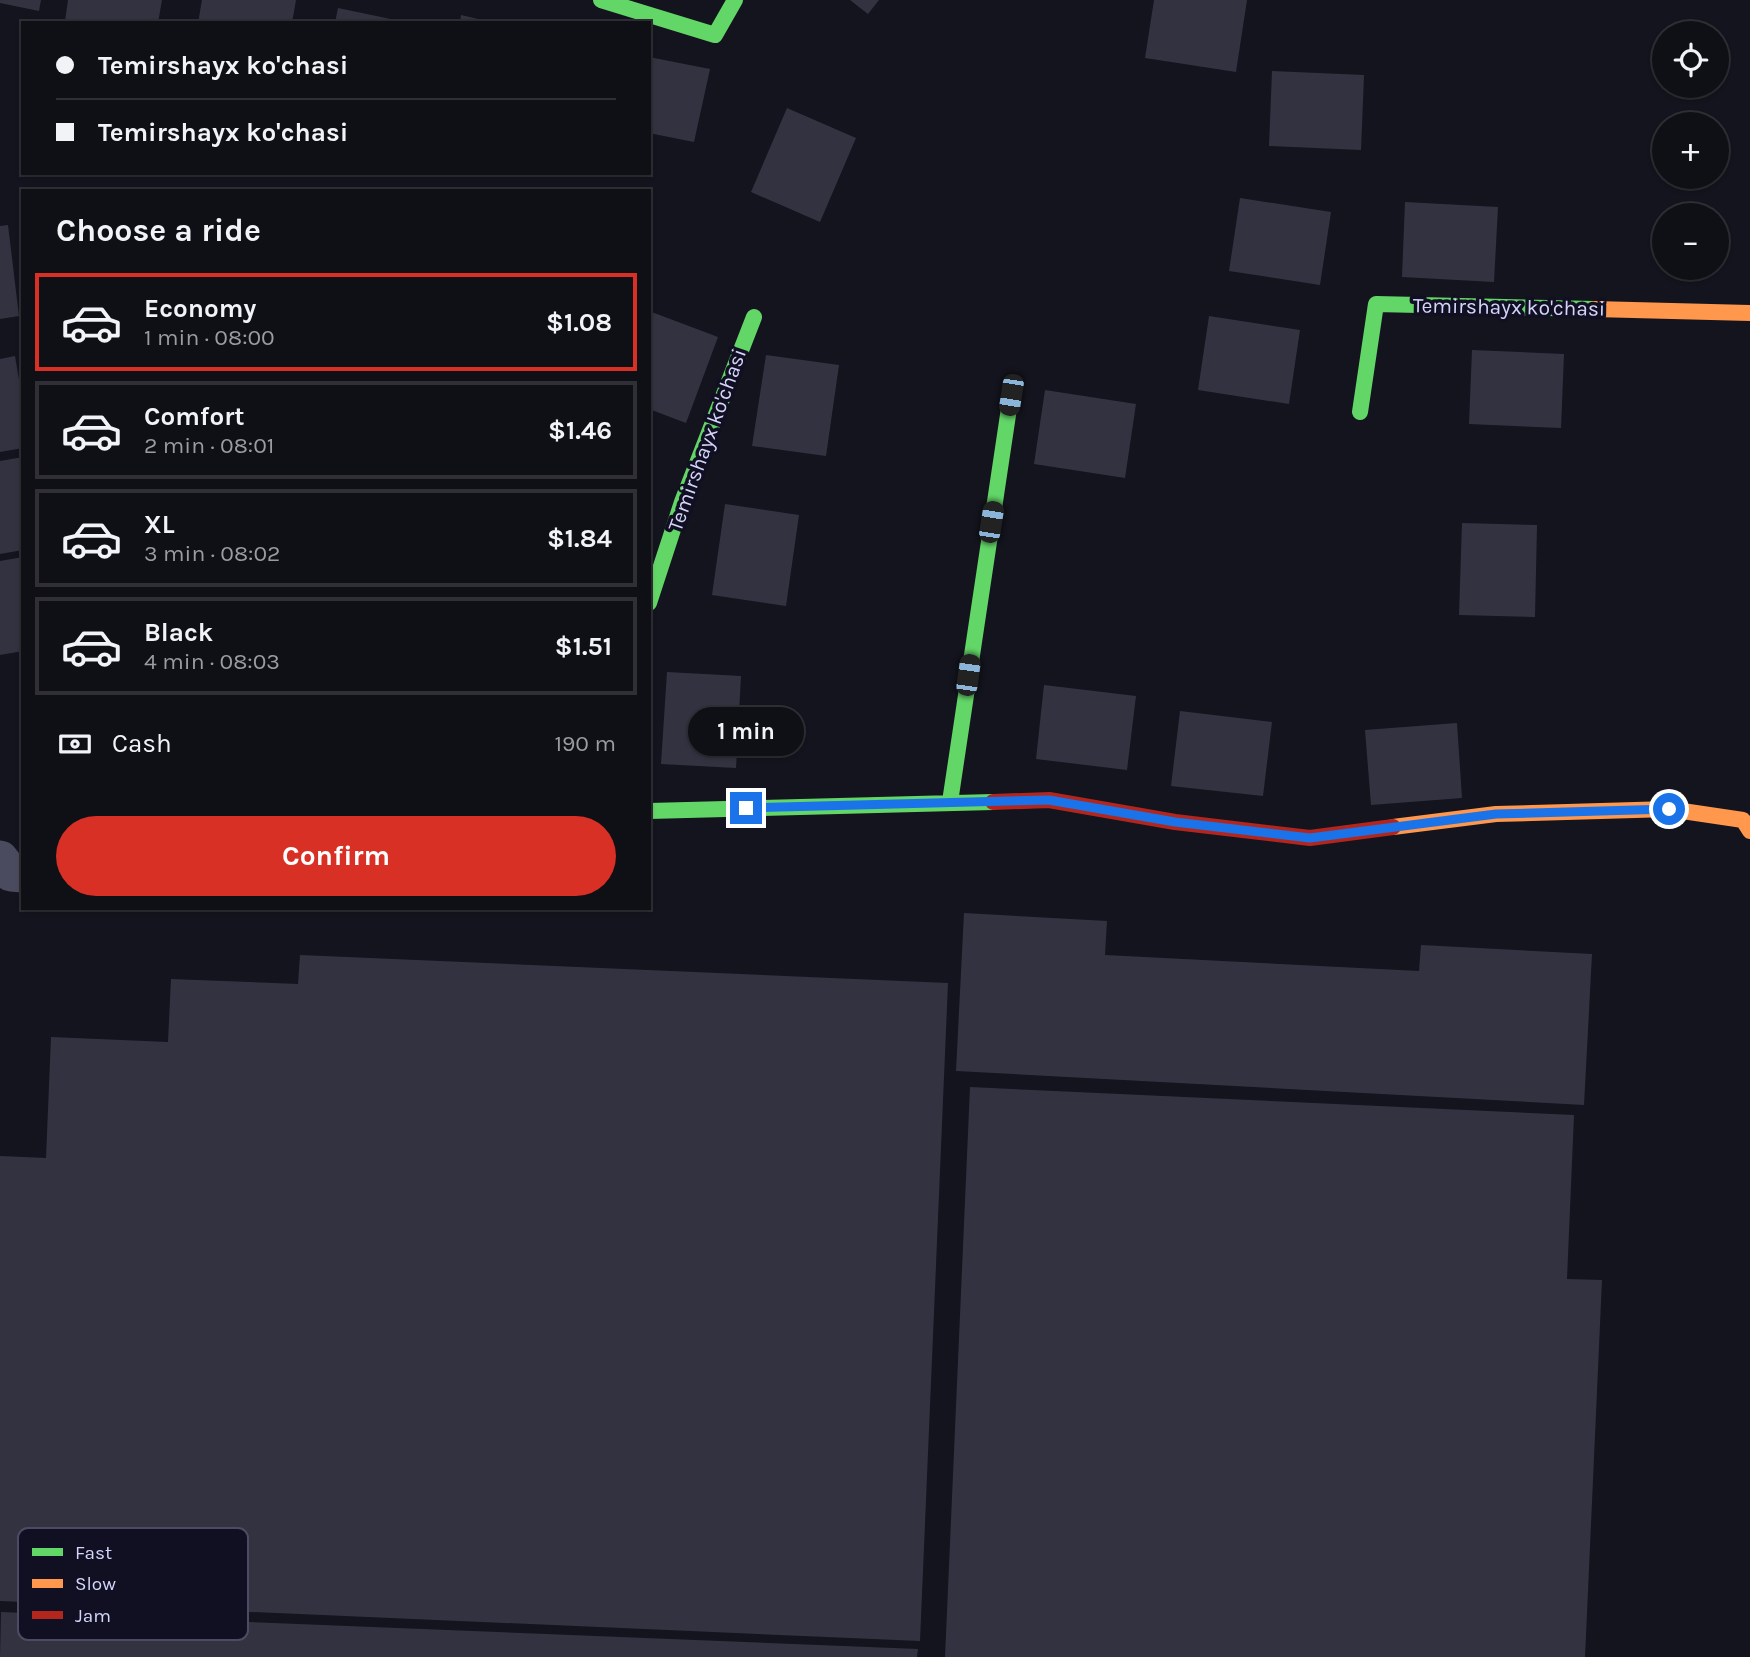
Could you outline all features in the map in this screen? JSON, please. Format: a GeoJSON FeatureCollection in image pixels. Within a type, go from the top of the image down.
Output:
{"type":"FeatureCollection","features":[{"type":"Feature","properties":{"kind":"street"},"geometry":{"type":"LineString","coordinates":[[601,0],[716,35],[734,0]]}},
{"type":"Feature","properties":{"kind":"street","name":"Temirshayx ko'chasi"},"geometry":{"type":"LineString","coordinates":[[1360,412],[1376,304],[1750,313]]}},
{"type":"Feature","properties":{"kind":"street","name":"Temirshayx ko'chasi"},"geometry":{"type":"LineString","coordinates":[[651,597],[682,502],[754,317]]}},
{"type":"Feature","properties":{"kind":"street"},"geometry":{"type":"LineString","coordinates":[[950,802],[1011,395]]}},
{"type":"Feature","properties":{"kind":"street"},"geometry":{"type":"LineString","coordinates":[[651,811],[1049,800],[1175,822],[1310,838],[1496,814],[1669,809],[1742,820],[1750,831]]}},
{"type":"Feature","properties":{"kind":"street"},"geometry":{"type":"LineString","coordinates":[[0,859],[10,873],[21,874]]}},
{"type":"Feature","properties":{"kind":"building"},"geometry":{"type":"Polygon","coordinates":[[[0,0],[41,0],[39,11],[0,3],[0,0]]]}},
{"type":"Feature","properties":{"kind":"building"},"geometry":{"type":"Polygon","coordinates":[[[68,0],[162,0],[158,21],[65,21],[68,0]]]}},
{"type":"Feature","properties":{"kind":"building"},"geometry":{"type":"Polygon","coordinates":[[[202,0],[296,0],[292,21],[198,21],[202,0]]]}},
{"type":"Feature","properties":{"kind":"building"},"geometry":{"type":"Polygon","coordinates":[[[850,0],[879,0],[868,14],[850,0]]]}},
{"type":"Feature","properties":{"kind":"building"},"geometry":{"type":"Polygon","coordinates":[[[1154,0],[1247,0],[1236,72],[1145,58],[1154,0]]]}},
{"type":"Feature","properties":{"kind":"building"},"geometry":{"type":"Polygon","coordinates":[[[338,8],[400,21],[335,21],[338,8]]]}},
{"type":"Feature","properties":{"kind":"building"},"geometry":{"type":"Polygon","coordinates":[[[461,15],[487,21],[460,21],[461,15]]]}},
{"type":"Feature","properties":{"kind":"building"},"geometry":{"type":"Polygon","coordinates":[[[651,57],[710,69],[694,142],[651,133],[651,57]]]}},
{"type":"Feature","properties":{"kind":"building"},"geometry":{"type":"Polygon","coordinates":[[[1272,71],[1364,75],[1361,150],[1269,146],[1272,71]]]}},
{"type":"Feature","properties":{"kind":"building"},"geometry":{"type":"Polygon","coordinates":[[[787,108],[856,138],[820,222],[751,192],[787,108]]]}},
{"type":"Feature","properties":{"kind":"building"},"geometry":{"type":"Polygon","coordinates":[[[1240,198],[1331,212],[1320,285],[1229,271],[1240,198]]]}},
{"type":"Feature","properties":{"kind":"building"},"geometry":{"type":"Polygon","coordinates":[[[1405,202],[1498,207],[1494,282],[1402,277],[1405,202]]]}},
{"type":"Feature","properties":{"kind":"building"},"geometry":{"type":"Polygon","coordinates":[[[8,225],[19,316],[0,319],[0,226],[8,225]]]}},
{"type":"Feature","properties":{"kind":"building"},"geometry":{"type":"Polygon","coordinates":[[[651,312],[718,337],[686,423],[651,410],[651,312]]]}},
{"type":"Feature","properties":{"kind":"building"},"geometry":{"type":"Polygon","coordinates":[[[1209,316],[1300,330],[1289,404],[1198,390],[1209,316]]]}},
{"type":"Feature","properties":{"kind":"building"},"geometry":{"type":"Polygon","coordinates":[[[1472,350],[1564,354],[1561,428],[1469,424],[1472,350]]]}},
{"type":"Feature","properties":{"kind":"building"},"geometry":{"type":"Polygon","coordinates":[[[766,355],[839,365],[826,456],[752,446],[766,355]]]}},
{"type":"Feature","properties":{"kind":"building"},"geometry":{"type":"Polygon","coordinates":[[[15,356],[21,391],[21,448],[0,452],[0,359],[15,356]]]}},
{"type":"Feature","properties":{"kind":"building"},"geometry":{"type":"Polygon","coordinates":[[[1045,390],[1136,404],[1125,478],[1034,464],[1045,390]]]}},
{"type":"Feature","properties":{"kind":"building"},"geometry":{"type":"Polygon","coordinates":[[[21,457],[21,550],[0,554],[0,461],[21,457]]]}},
{"type":"Feature","properties":{"kind":"building"},"geometry":{"type":"Polygon","coordinates":[[[725,504],[799,515],[786,606],[712,595],[725,504]]]}},
{"type":"Feature","properties":{"kind":"building"},"geometry":{"type":"Polygon","coordinates":[[[1462,523],[1537,525],[1535,617],[1459,615],[1462,523]]]}},
{"type":"Feature","properties":{"kind":"building"},"geometry":{"type":"Polygon","coordinates":[[[21,557],[21,651],[0,655],[0,561],[21,557]]]}},
{"type":"Feature","properties":{"kind":"building"},"geometry":{"type":"Polygon","coordinates":[[[667,672],[741,676],[736,768],[661,764],[667,672]]]}},
{"type":"Feature","properties":{"kind":"building"},"geometry":{"type":"Polygon","coordinates":[[[1044,685],[1136,696],[1127,770],[1036,759],[1044,685]]]}},
{"type":"Feature","properties":{"kind":"building"},"geometry":{"type":"Polygon","coordinates":[[[1180,711],[1272,722],[1263,796],[1171,786],[1180,711]]]}},
{"type":"Feature","properties":{"kind":"building"},"geometry":{"type":"Polygon","coordinates":[[[1457,723],[1462,798],[1371,805],[1365,730],[1457,723]]]}},
{"type":"Feature","properties":{"kind":"building"},"geometry":{"type":"Polygon","coordinates":[[[964,913],[1107,921],[1105,955],[1419,971],[1421,945],[1592,954],[1584,1105],[956,1071],[964,913]]]}},
{"type":"Feature","properties":{"kind":"building"},"geometry":{"type":"Polygon","coordinates":[[[300,955],[948,983],[920,1641],[248,1612],[248,1528],[18,1528],[18,1602],[0,1601],[0,1156],[46,1158],[51,1037],[168,1042],[171,979],[298,984],[300,955]]]}},
{"type":"Feature","properties":{"kind":"building"},"geometry":{"type":"Polygon","coordinates":[[[970,1087],[1574,1115],[1567,1279],[1602,1280],[1585,1657],[945,1657],[970,1087]]]}},
{"type":"Feature","properties":{"kind":"building"},"geometry":{"type":"Polygon","coordinates":[[[1,1612],[18,1613],[18,1640],[248,1640],[248,1622],[918,1649],[917,1657],[0,1657],[1,1612]]]}},
{"type":"Feature","properties":{"kind":"traffic: fast"},"geometry":{"type":"LineString","coordinates":[[601,0],[715,35],[735,0]]}},
{"type":"Feature","properties":{"kind":"traffic: fast"},"geometry":{"type":"LineString","coordinates":[[1360,412],[1376,304],[1594,309]]}},
{"type":"Feature","properties":{"kind":"traffic: fast"},"geometry":{"type":"LineString","coordinates":[[651,597],[682,502],[754,317]]}},
{"type":"Feature","properties":{"kind":"traffic: fast"},"geometry":{"type":"LineString","coordinates":[[950,802],[1011,395]]}},
{"type":"Feature","properties":{"kind":"traffic: fast"},"geometry":{"type":"LineString","coordinates":[[651,811],[993,802]]}},
{"type":"Feature","properties":{"kind":"traffic: slow"},"geometry":{"type":"LineString","coordinates":[[1594,309],[1750,313]]}},
{"type":"Feature","properties":{"kind":"traffic: slow"},"geometry":{"type":"LineString","coordinates":[[1393,827],[1496,814],[1669,809],[1743,820],[1750,831]]}},
{"type":"Feature","properties":{"kind":"traffic: jam"},"geometry":{"type":"LineString","coordinates":[[993,802],[1049,800],[1175,822],[1310,838],[1393,827]]}},
{"type":"Feature","properties":{"kind":"route"},"geometry":{"type":"LineString","coordinates":[[746,808],[1049,800],[1175,822],[1310,838],[1496,814],[1669,809]]}}]}
